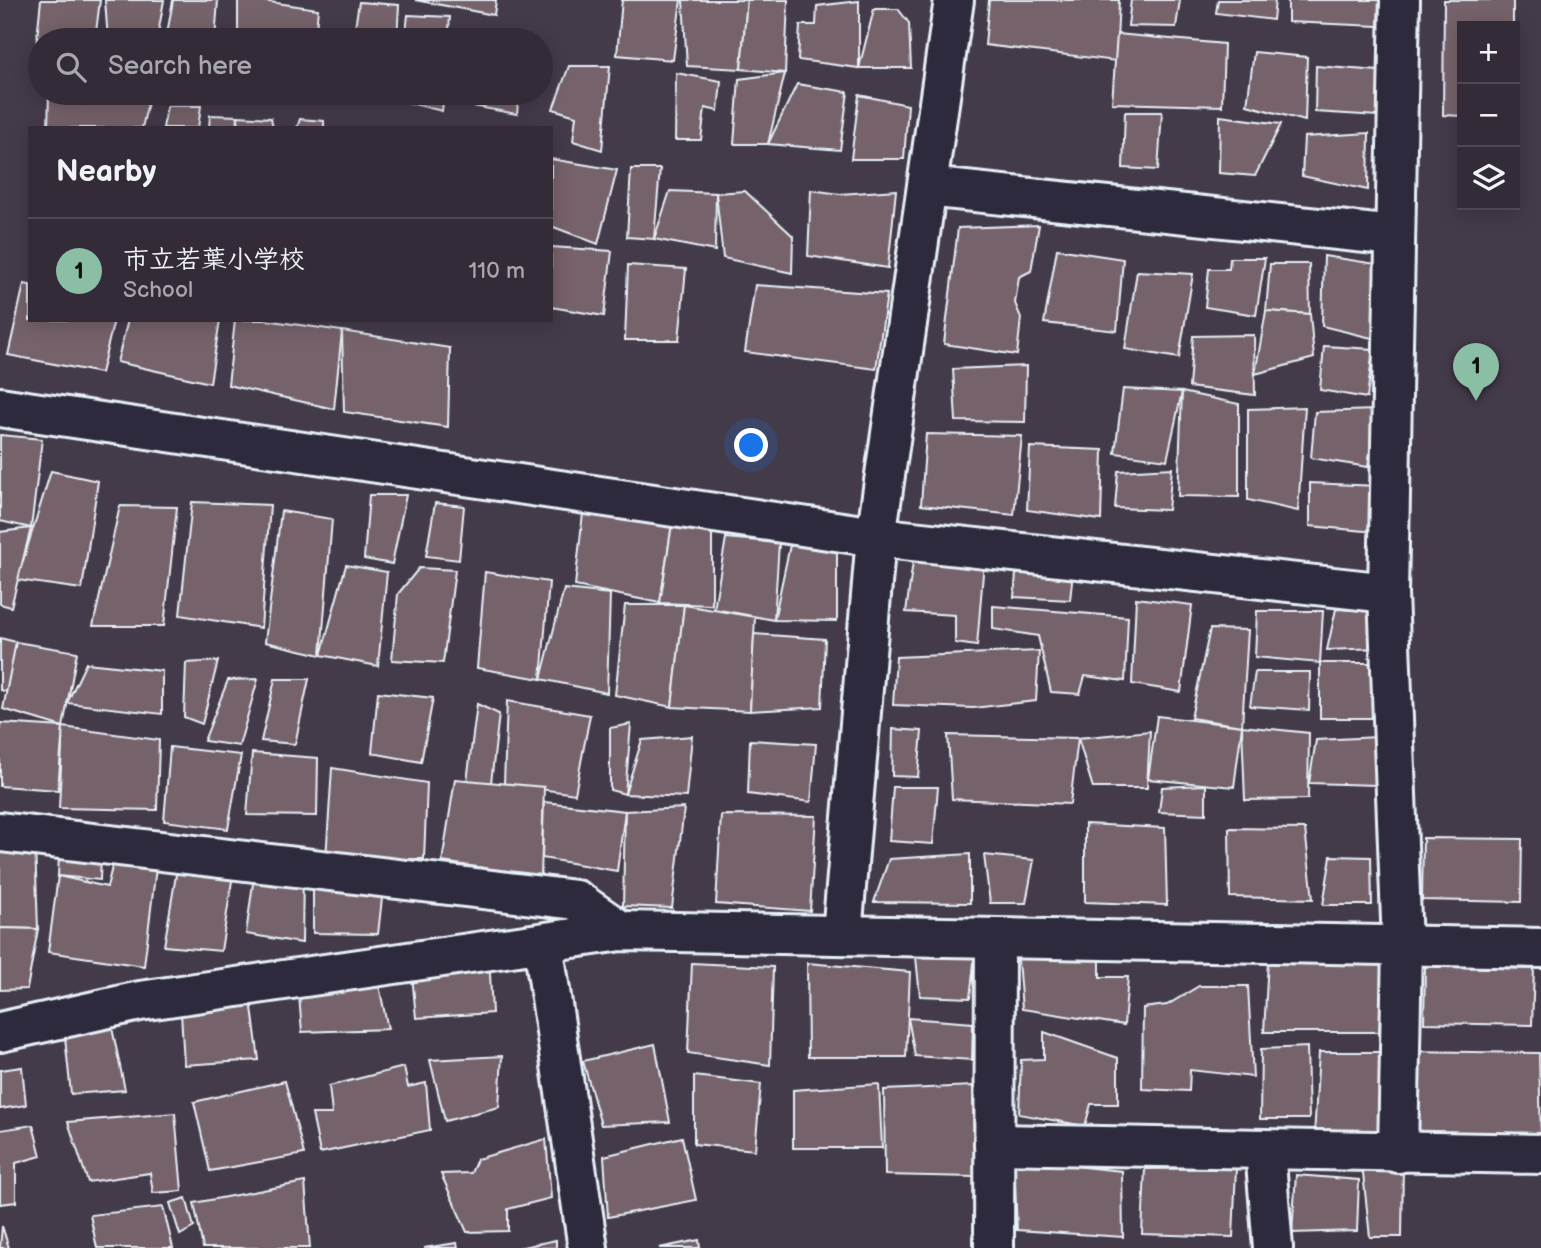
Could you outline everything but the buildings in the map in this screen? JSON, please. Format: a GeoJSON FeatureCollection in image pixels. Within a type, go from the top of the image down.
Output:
{"type":"FeatureCollection","features":[{"type":"Feature","properties":{"kind":"street"},"geometry":{"type":"LineString","coordinates":[[842,934],[876,537],[952,0]]}},
{"type":"Feature","properties":{"kind":"street"},"geometry":{"type":"LineString","coordinates":[[1398,1153],[1402,945],[1388,593],[1400,0]]}},
{"type":"Feature","properties":{"kind":"street"},"geometry":{"type":"LineString","coordinates":[[927,187],[1395,236]]}},
{"type":"Feature","properties":{"kind":"street"},"geometry":{"type":"LineString","coordinates":[[0,407],[876,537],[1388,593]]}},
{"type":"Feature","properties":{"kind":"street"},"geometry":{"type":"LineString","coordinates":[[0,832],[576,900],[621,931]]}},
{"type":"Feature","properties":{"kind":"street"},"geometry":{"type":"LineString","coordinates":[[0,1032],[140,1001],[621,931],[1541,948]]}},
{"type":"Feature","properties":{"kind":"street"},"geometry":{"type":"LineString","coordinates":[[994,1248],[995,938]]}},
{"type":"Feature","properties":{"kind":"street"},"geometry":{"type":"LineString","coordinates":[[542,943],[588,1248]]}},
{"type":"Feature","properties":{"kind":"street"},"geometry":{"type":"LineString","coordinates":[[994,1144],[1541,1154]]}},
{"type":"Feature","properties":{"kind":"street"},"geometry":{"type":"LineString","coordinates":[[1265,1150],[1273,1248]]}},
{"type":"Feature","properties":{"kind":"place","name":"市立若葉小学校"},"geometry":{"type":"Point","coordinates":[1476,401]}}]}
